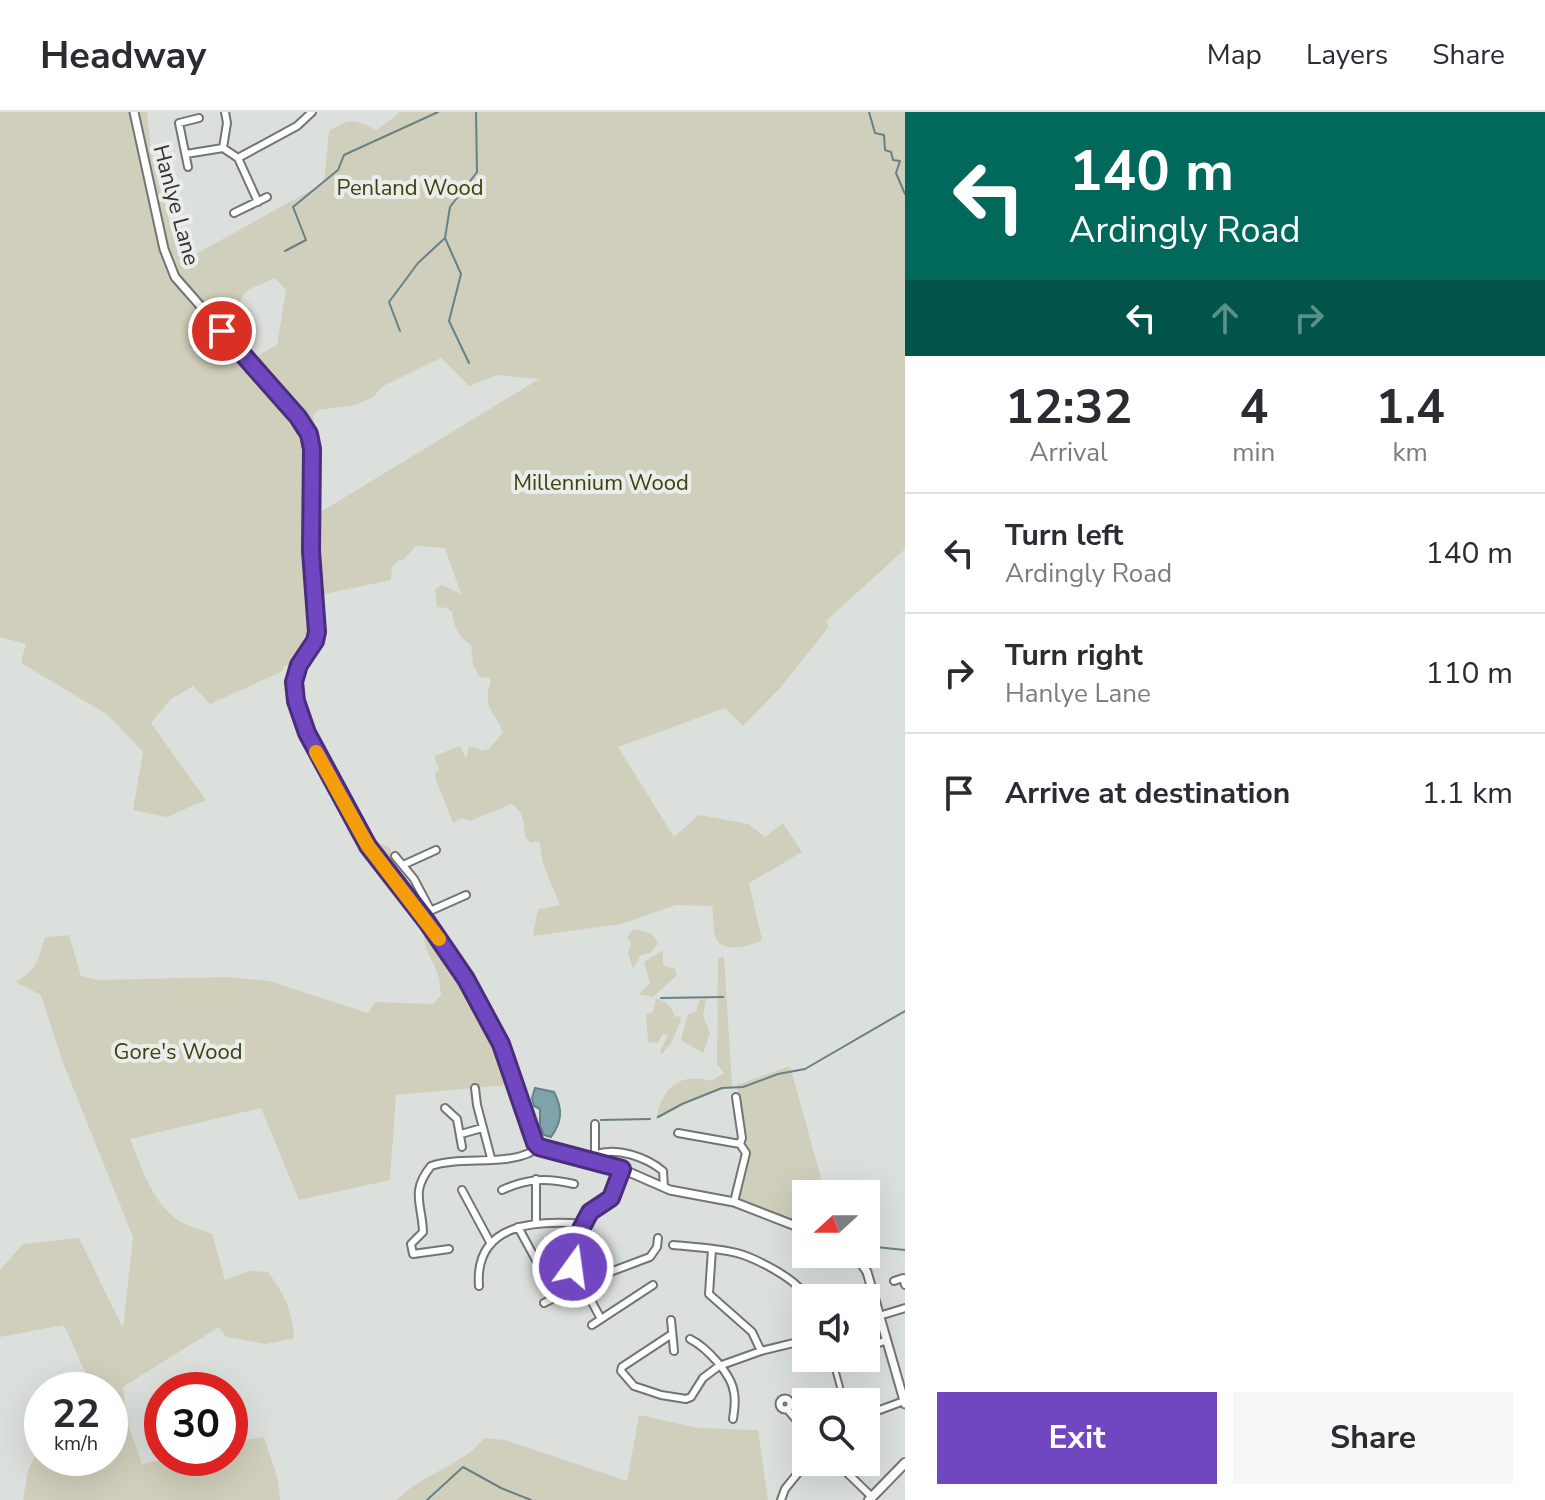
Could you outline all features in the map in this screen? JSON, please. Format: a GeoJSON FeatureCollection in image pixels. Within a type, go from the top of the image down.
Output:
{"type":"FeatureCollection","features":[{"type":"Feature","properties":{"kind":"main road"},"geometry":{"type":"LineString","coordinates":[[871,1498],[903,1469]]}},
{"type":"Feature","properties":{"kind":"street","name":"Hanlye Lane"},"geometry":{"type":"LineString","coordinates":[[134,112],[164,249],[175,277],[298,417],[309,434],[312,449],[311,551],[317,632],[315,641],[295,674],[296,701],[316,753],[368,846],[466,979],[494,1029],[509,1065],[529,1133],[539,1147]]}},
{"type":"Feature","properties":{"kind":"street"},"geometry":{"type":"LineString","coordinates":[[223,148],[227,123],[225,112]]}},
{"type":"Feature","properties":{"kind":"street"},"geometry":{"type":"LineString","coordinates":[[238,158],[297,126],[312,112]]}},
{"type":"Feature","properties":{"kind":"street"},"geometry":{"type":"LineString","coordinates":[[188,167],[179,123],[199,118]]}},
{"type":"Feature","properties":{"kind":"street"},"geometry":{"type":"LineString","coordinates":[[186,154],[223,148],[238,158],[258,202]]}},
{"type":"Feature","properties":{"kind":"street"},"geometry":{"type":"LineString","coordinates":[[234,213],[267,197]]}},
{"type":"Feature","properties":{"kind":"street"},"geometry":{"type":"LineString","coordinates":[[403,865],[436,850]]}},
{"type":"Feature","properties":{"kind":"street"},"geometry":{"type":"LineString","coordinates":[[395,856],[431,911]]}},
{"type":"Feature","properties":{"kind":"street"},"geometry":{"type":"LineString","coordinates":[[421,915],[466,895]]}},
{"type":"Feature","properties":{"kind":"street"},"geometry":{"type":"LineString","coordinates":[[475,1088],[491,1158]]}},
{"type":"Feature","properties":{"kind":"street"},"geometry":{"type":"LineString","coordinates":[[736,1097],[742,1138],[740,1144]]}},
{"type":"Feature","properties":{"kind":"street"},"geometry":{"type":"LineString","coordinates":[[445,1108],[457,1119],[462,1147]]}},
{"type":"Feature","properties":{"kind":"street"},"geometry":{"type":"LineString","coordinates":[[595,1124],[595,1158]]}},
{"type":"Feature","properties":{"kind":"street"},"geometry":{"type":"LineString","coordinates":[[461,1134],[482,1128]]}},
{"type":"Feature","properties":{"kind":"street"},"geometry":{"type":"LineString","coordinates":[[678,1133],[740,1144],[746,1153],[734,1202]]}},
{"type":"Feature","properties":{"kind":"street"},"geometry":{"type":"LineString","coordinates":[[449,1249],[413,1254],[411,1244],[423,1232],[417,1199],[419,1183],[431,1166],[520,1157],[539,1147],[595,1158],[664,1187],[734,1202],[792,1225]]}},
{"type":"Feature","properties":{"kind":"street"},"geometry":{"type":"LineString","coordinates":[[595,1158],[603,1152],[622,1153],[653,1164],[663,1171],[664,1187]]}},
{"type":"Feature","properties":{"kind":"street"},"geometry":{"type":"LineString","coordinates":[[601,1319],[570,1256],[590,1212],[608,1201],[622,1169]]}},
{"type":"Feature","properties":{"kind":"street"},"geometry":{"type":"LineString","coordinates":[[536,1179],[536,1222]]}},
{"type":"Feature","properties":{"kind":"street"},"geometry":{"type":"LineString","coordinates":[[502,1190],[522,1181],[536,1179],[574,1184]]}},
{"type":"Feature","properties":{"kind":"street"},"geometry":{"type":"LineString","coordinates":[[462,1190],[491,1244]]}},
{"type":"Feature","properties":{"kind":"street"},"geometry":{"type":"LineString","coordinates":[[479,1286],[481,1260],[491,1244],[518,1227],[536,1222],[584,1224]]}},
{"type":"Feature","properties":{"kind":"street"},"geometry":{"type":"LineString","coordinates":[[518,1227],[536,1260]]}},
{"type":"Feature","properties":{"kind":"street"},"geometry":{"type":"LineString","coordinates":[[544,1303],[594,1278],[650,1257],[657,1247],[658,1238]]}},
{"type":"Feature","properties":{"kind":"street"},"geometry":{"type":"LineString","coordinates":[[673,1245],[740,1254],[796,1284]]}},
{"type":"Feature","properties":{"kind":"street"},"geometry":{"type":"LineString","coordinates":[[712,1249],[709,1294],[752,1332],[761,1351]]}},
{"type":"Feature","properties":{"kind":"street"},"geometry":{"type":"LineString","coordinates":[[594,1278],[595,1268]]}},
{"type":"Feature","properties":{"kind":"street"},"geometry":{"type":"LineString","coordinates":[[894,1281],[903,1278],[905,1285]]}},
{"type":"Feature","properties":{"kind":"street"},"geometry":{"type":"LineString","coordinates":[[592,1325],[653,1285]]}},
{"type":"Feature","properties":{"kind":"street"},"geometry":{"type":"LineString","coordinates":[[880,1316],[905,1308]]}},
{"type":"Feature","properties":{"kind":"street"},"geometry":{"type":"LineString","coordinates":[[671,1320],[674,1351]]}},
{"type":"Feature","properties":{"kind":"street"},"geometry":{"type":"LineString","coordinates":[[880,1320],[904,1403],[880,1411]]}},
{"type":"Feature","properties":{"kind":"street"},"geometry":{"type":"LineString","coordinates":[[672,1334],[622,1367],[621,1371],[634,1386],[681,1400],[691,1397],[703,1378],[719,1366],[792,1343]]}},
{"type":"Feature","properties":{"kind":"street"},"geometry":{"type":"LineString","coordinates":[[690,1339],[706,1347],[732,1385],[735,1395],[733,1419]]}},
{"type":"Feature","properties":{"kind":"street"},"geometry":{"type":"LineString","coordinates":[[880,1343],[885,1341]]}},
{"type":"Feature","properties":{"kind":"street"},"geometry":{"type":"LineString","coordinates":[[836,1372],[840,1387]]}},
{"type":"Feature","properties":{"kind":"street"},"geometry":{"type":"LineString","coordinates":[[787,1409],[792,1415]]}},
{"type":"Feature","properties":{"kind":"street"},"geometry":{"type":"LineString","coordinates":[[781,1500],[796,1476]]}},
{"type":"Feature","properties":{"kind":"street"},"geometry":{"type":"LineString","coordinates":[[850,1476],[871,1498]]}},
{"type":"Feature","properties":{"kind":"green space"},"geometry":{"type":"Polygon","coordinates":[[[0,112],[147,112],[151,151],[176,247],[194,255],[324,183],[329,131],[348,122],[358,122],[377,130],[400,112],[905,112],[905,549],[827,620],[828,628],[780,688],[743,726],[725,708],[618,747],[674,837],[699,815],[749,824],[765,837],[783,823],[802,852],[749,883],[762,940],[744,946],[724,946],[716,938],[712,906],[676,905],[621,924],[533,936],[538,909],[560,905],[543,864],[539,841],[531,843],[525,837],[521,814],[511,804],[470,821],[463,818],[453,823],[436,780],[435,773],[439,769],[434,756],[460,746],[466,759],[469,747],[482,751],[489,749],[503,732],[488,703],[489,678],[480,677],[473,665],[471,645],[457,631],[452,612],[437,607],[435,589],[442,585],[461,594],[445,548],[416,546],[392,567],[391,580],[319,595],[323,647],[308,658],[298,659],[291,666],[284,666],[283,671],[210,704],[193,686],[171,699],[151,723],[206,800],[167,817],[133,810],[143,752],[108,715],[21,663],[26,644],[0,637],[0,112]],[[275,278],[244,294],[239,318],[232,324],[243,336],[250,337],[235,351],[249,366],[259,355],[277,345],[286,290],[275,278]],[[441,358],[383,386],[373,397],[356,405],[319,410],[313,414],[317,450],[314,516],[539,379],[497,375],[469,386],[441,358]]]}},
{"type":"Feature","properties":{"kind":"green space"},"geometry":{"type":"Polygon","coordinates":[[[372,842],[390,847],[393,862],[422,902],[419,907],[411,909],[389,885],[383,875],[383,862],[370,845],[372,842]]]}},
{"type":"Feature","properties":{"kind":"green space","name":"Gore's Wood"},"geometry":{"type":"Polygon","coordinates":[[[427,927],[453,963],[478,1007],[475,1017],[495,1037],[509,1085],[396,1095],[390,1180],[299,1200],[261,1108],[130,1139],[150,1186],[164,1207],[183,1223],[212,1234],[225,1280],[249,1271],[268,1272],[287,1303],[294,1338],[266,1344],[226,1337],[219,1327],[128,1384],[128,1372],[85,1372],[64,1325],[0,1337],[0,1270],[23,1244],[79,1238],[123,1328],[133,1237],[62,1060],[41,995],[15,982],[33,968],[45,937],[69,935],[81,976],[98,980],[227,977],[269,981],[368,1013],[375,1002],[433,1004],[441,995],[438,975],[425,945],[427,927]]]}},
{"type":"Feature","properties":{"kind":"green space"},"geometry":{"type":"Polygon","coordinates":[[[633,930],[648,932],[658,943],[651,953],[641,955],[633,969],[628,953],[631,944],[627,938],[633,930]]]}},
{"type":"Feature","properties":{"kind":"green space"},"geometry":{"type":"Polygon","coordinates":[[[663,950],[663,965],[675,969],[677,975],[653,997],[639,994],[650,983],[644,962],[663,950]]]}},
{"type":"Feature","properties":{"kind":"green space"},"geometry":{"type":"Polygon","coordinates":[[[724,956],[732,1086],[695,1099],[656,1120],[662,1100],[680,1081],[711,1081],[724,1073],[717,1064],[718,958],[724,956]]]}},
{"type":"Feature","properties":{"kind":"green space"},"geometry":{"type":"Polygon","coordinates":[[[656,998],[668,1005],[675,1017],[679,1016],[681,1020],[671,1043],[662,1054],[660,1052],[668,1035],[663,1033],[658,1043],[648,1042],[646,1014],[653,1012],[656,998]]]}},
{"type":"Feature","properties":{"kind":"green space"},"geometry":{"type":"Polygon","coordinates":[[[706,998],[703,1016],[710,1033],[703,1053],[681,1040],[688,1014],[696,1012],[699,1001],[706,998]]]}},
{"type":"Feature","properties":{"kind":"green space"},"geometry":{"type":"Polygon","coordinates":[[[790,1066],[821,1180],[792,1180],[792,1220],[738,1197],[748,1156],[737,1085],[790,1066]]]}},
{"type":"Feature","properties":{"kind":"green space"},"geometry":{"type":"Polygon","coordinates":[[[639,1415],[699,1428],[758,1430],[768,1500],[397,1500],[418,1483],[464,1456],[484,1438],[505,1440],[627,1481],[639,1415]]]}},
{"type":"Feature","properties":{"kind":"green space"},"geometry":{"type":"Polygon","coordinates":[[[128,1425],[144,1464],[144,1476],[248,1476],[248,1439],[264,1437],[278,1480],[280,1500],[23,1500],[27,1476],[128,1476],[128,1425]]]}},
{"type":"Feature","properties":{"kind":"water"},"geometry":{"type":"Polygon","coordinates":[[[535,1088],[554,1092],[559,1104],[559,1121],[551,1137],[544,1135],[540,1126],[540,1109],[534,1106],[532,1098],[535,1088]]]}},
{"type":"Feature","properties":{"kind":"waterway"},"geometry":{"type":"LineString","coordinates":[[285,251],[306,240],[293,207],[338,170],[344,155],[438,112]]}},
{"type":"Feature","properties":{"kind":"waterway"},"geometry":{"type":"LineString","coordinates":[[400,331],[389,302],[418,263],[445,238],[450,207],[477,172],[476,112]]}},
{"type":"Feature","properties":{"kind":"waterway"},"geometry":{"type":"LineString","coordinates":[[869,112],[875,133],[884,135],[885,150],[891,152],[893,160],[900,161],[896,173],[905,194]]}},
{"type":"Feature","properties":{"kind":"waterway"},"geometry":{"type":"LineString","coordinates":[[445,238],[461,274],[449,321],[469,363]]}},
{"type":"Feature","properties":{"kind":"waterway"},"geometry":{"type":"LineString","coordinates":[[661,998],[723,997]]}},
{"type":"Feature","properties":{"kind":"waterway"},"geometry":{"type":"LineString","coordinates":[[658,1117],[722,1088],[743,1087],[778,1074],[805,1069],[905,1011]]}},
{"type":"Feature","properties":{"kind":"waterway"},"geometry":{"type":"LineString","coordinates":[[601,1120],[650,1119]]}},
{"type":"Feature","properties":{"kind":"waterway"},"geometry":{"type":"LineString","coordinates":[[880,1247],[905,1250]]}},
{"type":"Feature","properties":{"kind":"waterway"},"geometry":{"type":"LineString","coordinates":[[427,1500],[463,1467],[531,1500]]}},
{"type":"Feature","properties":{"kind":"slow traffic"},"geometry":{"type":"LineString","coordinates":[[316,752],[368,846],[439,939]]}},
{"type":"Feature","properties":{"kind":"route"},"geometry":{"type":"LineString","coordinates":[[222,331],[298,417],[311,441],[311,551],[317,632],[315,641],[299,665],[294,682],[300,714],[316,753],[368,846],[402,888],[466,979],[501,1044],[529,1133],[535,1143],[539,1147],[622,1169],[611,1198],[590,1212],[572,1246],[570,1256],[573,1267]]}},
{"type":"Feature","properties":{"kind":"park label","name":"Penland Wood"},"geometry":{"type":"Point","coordinates":[410,188]}},
{"type":"Feature","properties":{"kind":"park label","name":"Millennium Wood"},"geometry":{"type":"Point","coordinates":[601,483]}}]}
